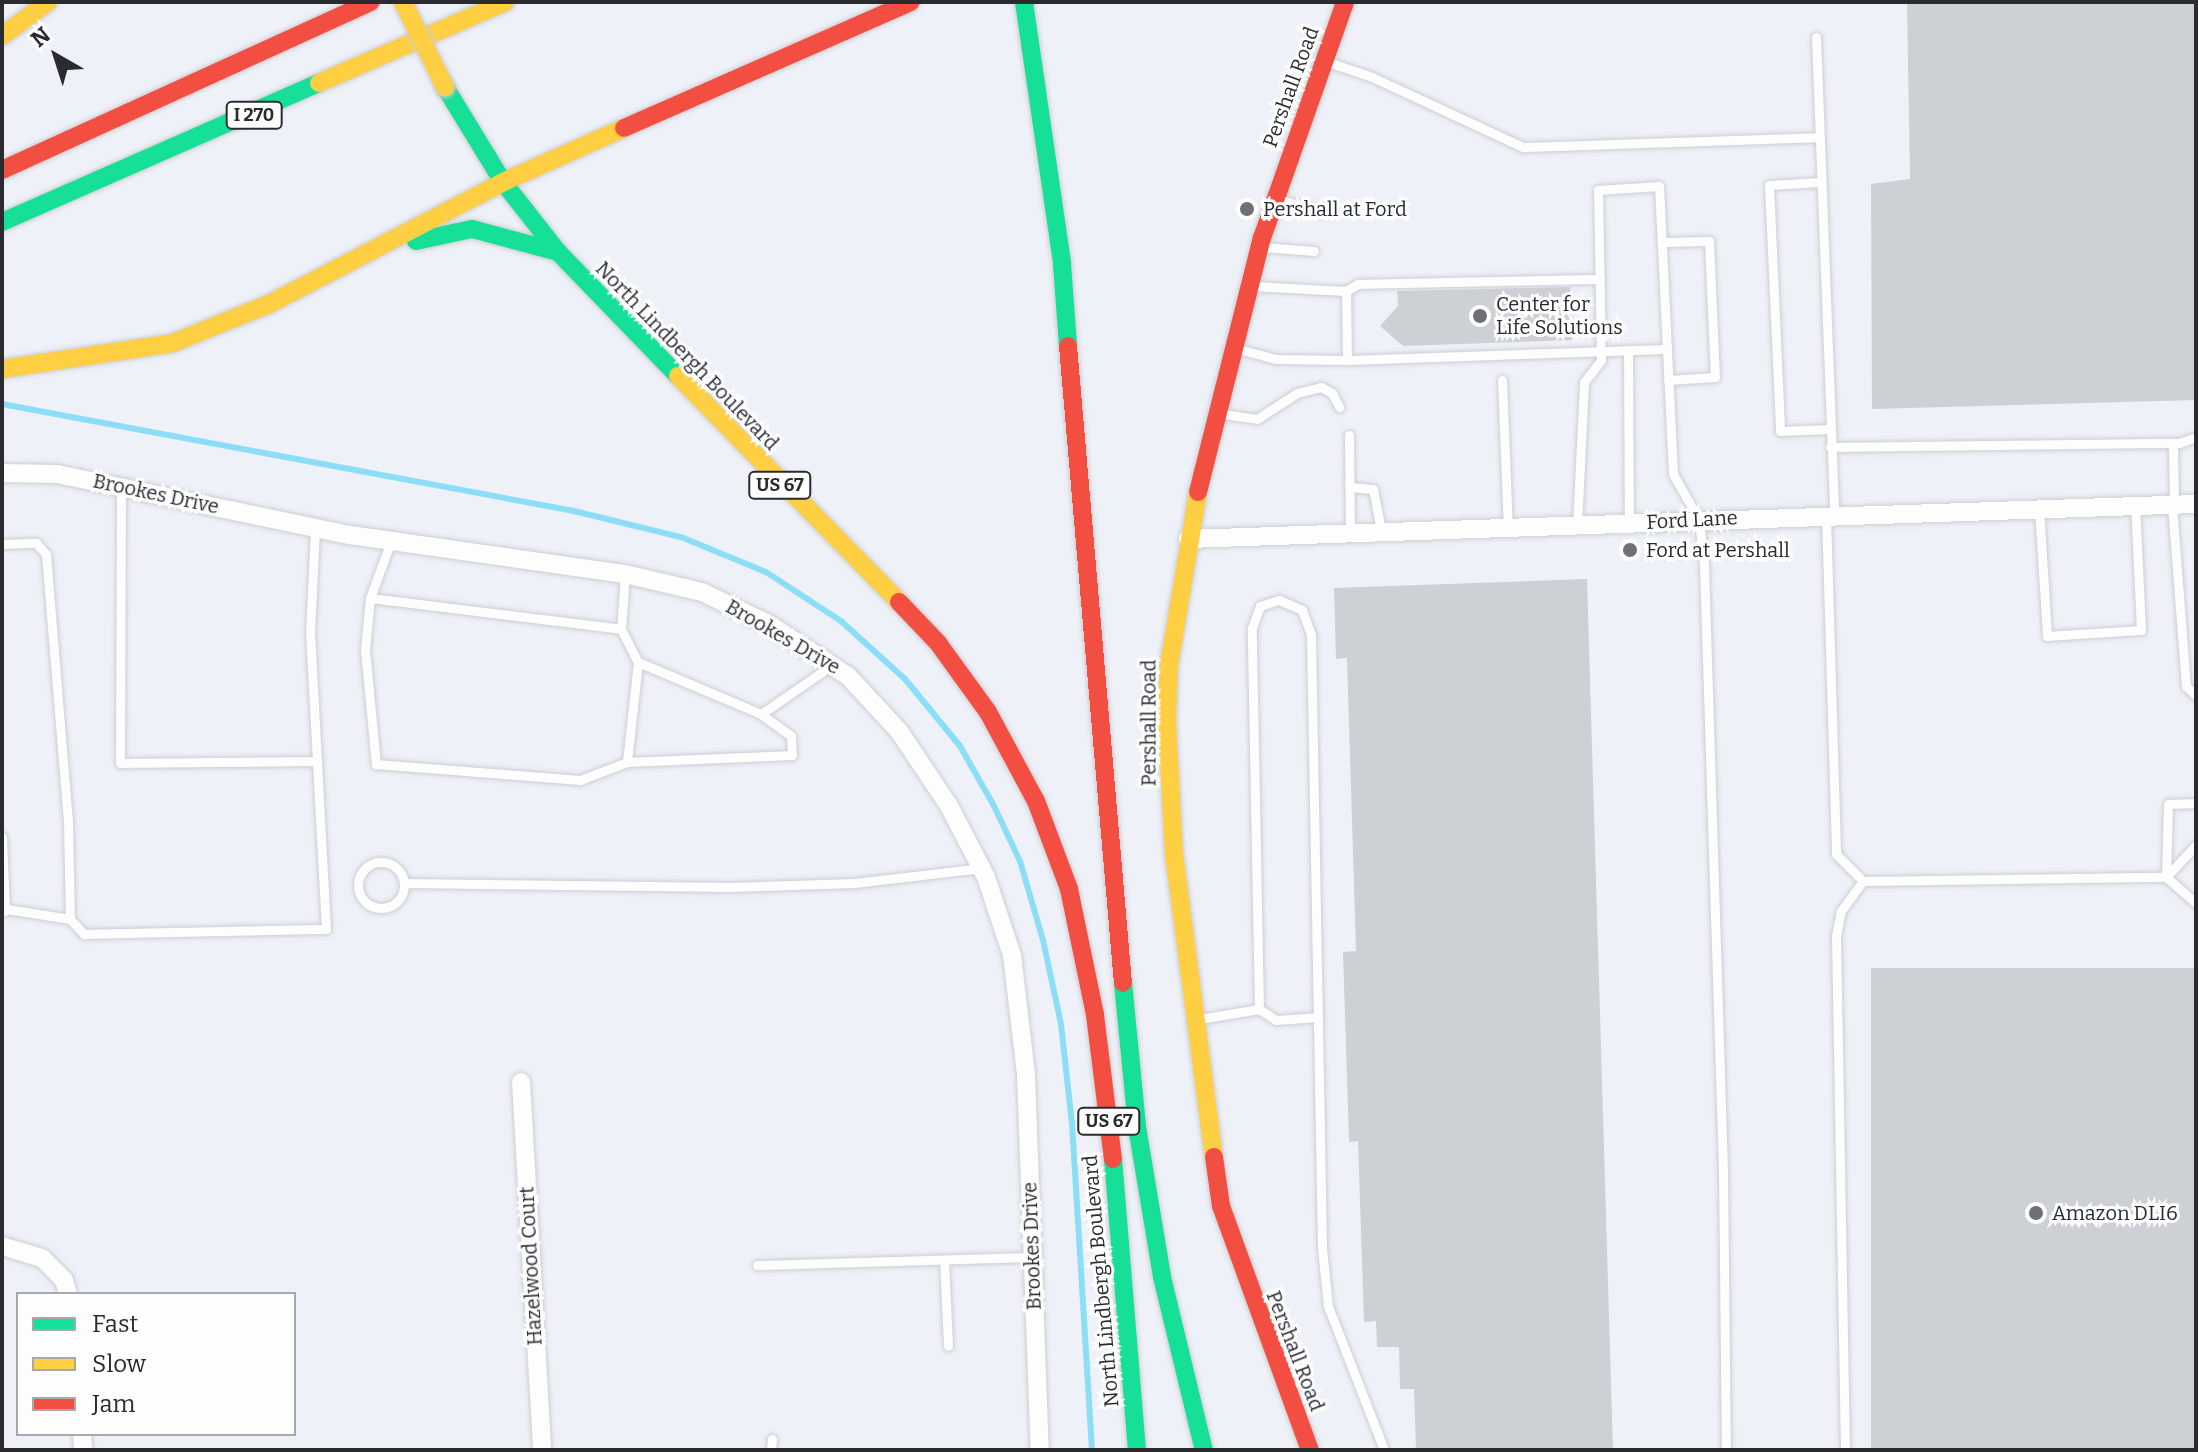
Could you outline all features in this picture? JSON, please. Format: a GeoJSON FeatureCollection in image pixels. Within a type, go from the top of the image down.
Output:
{"type":"FeatureCollection","features":[{"type":"Feature","properties":{"kind":"main road"},"geometry":{"type":"LineString","coordinates":[[2,36],[48,2]]}},
{"type":"Feature","properties":{"kind":"main road","name":"I 270"},"geometry":{"type":"LineString","coordinates":[[2,170],[371,2]]}},
{"type":"Feature","properties":{"kind":"main road","name":"North Lindbergh Boulevard"},"geometry":{"type":"LineString","coordinates":[[403,2],[445,87],[503,182],[558,252],[938,643],[988,712],[1036,801],[1069,889],[1095,1015],[1114,1168],[1137,1450]]}},
{"type":"Feature","properties":{"kind":"main road","name":"I 270"},"geometry":{"type":"LineString","coordinates":[[2,222],[505,2]]}},
{"type":"Feature","properties":{"kind":"main road"},"geometry":{"type":"LineString","coordinates":[[2,369],[173,343],[269,304],[503,182],[911,2]]}},
{"type":"Feature","properties":{"kind":"main road","name":"US 67"},"geometry":{"type":"LineString","coordinates":[[1024,2],[1062,264],[1102,777],[1137,1127],[1162,1277],[1204,1450]]}},
{"type":"Feature","properties":{"kind":"main road","name":"Pershall Road"},"geometry":{"type":"LineString","coordinates":[[1310,1450],[1221,1206],[1174,854],[1167,721],[1188,539],[1214,412],[1275,199],[1345,2]]}},
{"type":"Feature","properties":{"kind":"main road"},"geometry":{"type":"LineString","coordinates":[[354,260],[472,229],[558,252]]}},
{"type":"Feature","properties":{"kind":"street","name":"Brookes Drive"},"geometry":{"type":"LineString","coordinates":[[2,473],[57,474],[315,528],[625,574],[702,592],[770,625],[832,665],[899,731],[982,868],[1012,955],[1026,1075],[1040,1450]]}},
{"type":"Feature","properties":{"kind":"street","name":"Ford Lane"},"geometry":{"type":"LineString","coordinates":[[1188,539],[1350,537],[1508,527],[1830,514],[2196,504]]}},
{"type":"Feature","properties":{"kind":"street","name":"Hazelwood Court"},"geometry":{"type":"LineString","coordinates":[[521,1082],[542,1450]]}},
{"type":"Feature","properties":{"kind":"street"},"geometry":{"type":"LineString","coordinates":[[2,1246],[42,1258],[64,1280],[67,1292]]}},
{"type":"Feature","properties":{"kind":"lane"},"geometry":{"type":"LineString","coordinates":[[1816,37],[1830,429],[1836,854],[1863,881],[2166,877],[2196,903]]}},
{"type":"Feature","properties":{"kind":"lane"},"geometry":{"type":"LineString","coordinates":[[1323,60],[1372,77],[1523,147],[1819,137]]}},
{"type":"Feature","properties":{"kind":"lane"},"geometry":{"type":"LineString","coordinates":[[1820,182],[1769,185],[1780,431],[1830,429]]}},
{"type":"Feature","properties":{"kind":"lane"},"geometry":{"type":"LineString","coordinates":[[1577,526],[1584,382],[1601,360],[1598,190],[1659,186],[1673,474],[1699,520],[1723,1170],[1726,1450]]}},
{"type":"Feature","properties":{"kind":"lane"},"geometry":{"type":"LineString","coordinates":[[1275,199],[1327,212]]}},
{"type":"Feature","properties":{"kind":"lane"},"geometry":{"type":"LineString","coordinates":[[1662,242],[1709,241],[1715,377],[1668,380]]}},
{"type":"Feature","properties":{"kind":"lane"},"geometry":{"type":"LineString","coordinates":[[1260,247],[1314,251]]}},
{"type":"Feature","properties":{"kind":"lane"},"geometry":{"type":"LineString","coordinates":[[1249,286],[1346,291],[1358,284],[1600,279]]}},
{"type":"Feature","properties":{"kind":"lane"},"geometry":{"type":"LineString","coordinates":[[1346,291],[1347,360]]}},
{"type":"Feature","properties":{"kind":"lane"},"geometry":{"type":"LineString","coordinates":[[1232,348],[1276,359],[1347,360],[1667,349]]}},
{"type":"Feature","properties":{"kind":"lane"},"geometry":{"type":"LineString","coordinates":[[1628,350],[1629,523]]}},
{"type":"Feature","properties":{"kind":"lane"},"geometry":{"type":"LineString","coordinates":[[1502,380],[1508,527]]}},
{"type":"Feature","properties":{"kind":"lane"},"geometry":{"type":"LineString","coordinates":[[1214,412],[1257,419],[1297,393],[1321,387],[1332,393],[1339,407]]}},
{"type":"Feature","properties":{"kind":"lane"},"geometry":{"type":"LineString","coordinates":[[1349,435],[1350,537]]}},
{"type":"Feature","properties":{"kind":"lane"},"geometry":{"type":"LineString","coordinates":[[1830,447],[2173,443],[2196,437]]}},
{"type":"Feature","properties":{"kind":"lane"},"geometry":{"type":"LineString","coordinates":[[2173,443],[2173,505],[2186,686],[2196,696]]}},
{"type":"Feature","properties":{"kind":"lane"},"geometry":{"type":"LineString","coordinates":[[121,487],[120,763],[317,761]]}},
{"type":"Feature","properties":{"kind":"lane"},"geometry":{"type":"LineString","coordinates":[[1349,487],[1373,489],[1382,535]]}},
{"type":"Feature","properties":{"kind":"lane"},"geometry":{"type":"LineString","coordinates":[[2039,508],[2047,636],[2141,630],[2135,505]]}},
{"type":"Feature","properties":{"kind":"lane"},"geometry":{"type":"LineString","coordinates":[[2,837],[5,911],[70,919],[84,934],[326,929],[310,632],[315,528]]}},
{"type":"Feature","properties":{"kind":"lane"},"geometry":{"type":"LineString","coordinates":[[391,541],[370,598],[365,650],[376,764],[580,780],[627,762],[792,755],[791,736],[761,714],[638,662]]}},
{"type":"Feature","properties":{"kind":"lane"},"geometry":{"type":"LineString","coordinates":[[2,544],[36,543],[46,554],[68,819],[70,919]]}},
{"type":"Feature","properties":{"kind":"lane"},"geometry":{"type":"LineString","coordinates":[[625,574],[621,629],[638,662],[627,762]]}},
{"type":"Feature","properties":{"kind":"lane"},"geometry":{"type":"LineString","coordinates":[[370,598],[621,629]]}},
{"type":"Feature","properties":{"kind":"lane"},"geometry":{"type":"LineString","coordinates":[[1259,1009],[1252,628],[1260,606],[1279,600],[1302,610],[1311,635],[1318,1017],[1328,1306],[1384,1450]]}},
{"type":"Feature","properties":{"kind":"lane"},"geometry":{"type":"LineString","coordinates":[[761,714],[832,665]]}},
{"type":"Feature","properties":{"kind":"lane"},"geometry":{"type":"LineString","coordinates":[[2166,877],[2168,804],[2196,803]]}},
{"type":"Feature","properties":{"kind":"lane"},"geometry":{"type":"LineString","coordinates":[[2166,877],[2196,845]]}},
{"type":"Feature","properties":{"kind":"lane"},"geometry":{"type":"LineString","coordinates":[[376,862],[392,864],[405,883],[395,904],[381,909],[361,899],[357,884],[363,870],[376,862]]}},
{"type":"Feature","properties":{"kind":"lane"},"geometry":{"type":"LineString","coordinates":[[405,883],[730,887],[854,883],[982,868]]}},
{"type":"Feature","properties":{"kind":"lane"},"geometry":{"type":"LineString","coordinates":[[1845,1450],[1836,936],[1841,911],[1863,881]]}},
{"type":"Feature","properties":{"kind":"lane"},"geometry":{"type":"LineString","coordinates":[[1195,1020],[1259,1009],[1276,1020],[1318,1017]]}},
{"type":"Feature","properties":{"kind":"lane"},"geometry":{"type":"LineString","coordinates":[[757,1265],[1033,1257]]}},
{"type":"Feature","properties":{"kind":"lane"},"geometry":{"type":"LineString","coordinates":[[944,1260],[948,1346]]}},
{"type":"Feature","properties":{"kind":"building"},"geometry":{"type":"Polygon","coordinates":[[[1907,2],[2196,2],[2196,400],[1872,409],[1871,184],[1910,179],[1907,2]]]}},
{"type":"Feature","properties":{"kind":"building","name":"Center for Life Solutions"},"geometry":{"type":"Polygon","coordinates":[[[1570,287],[1572,340],[1403,346],[1380,326],[1398,306],[1397,291],[1570,287]]]}},
{"type":"Feature","properties":{"kind":"building"},"geometry":{"type":"Polygon","coordinates":[[[1587,579],[1613,1450],[1416,1450],[1414,1389],[1400,1389],[1399,1347],[1377,1347],[1376,1321],[1364,1322],[1358,1141],[1349,1142],[1343,952],[1356,951],[1347,658],[1336,659],[1334,588],[1587,579]]]}},
{"type":"Feature","properties":{"kind":"building","name":"Amazon DLI6"},"geometry":{"type":"Polygon","coordinates":[[[1871,968],[2196,968],[2196,1450],[1871,1450],[1871,968]]]}},
{"type":"Feature","properties":{"kind":"waterway"},"geometry":{"type":"LineString","coordinates":[[2,404],[574,511],[681,537],[766,572],[841,621],[905,679],[960,746],[993,804],[1020,861],[1043,940],[1061,1024],[1072,1123],[1092,1450]]}},
{"type":"Feature","properties":{"kind":"traffic: fast"},"geometry":{"type":"LineString","coordinates":[[1024,2],[1062,264],[1068,346]]}},
{"type":"Feature","properties":{"kind":"traffic: fast"},"geometry":{"type":"LineString","coordinates":[[2,222],[319,83]]}},
{"type":"Feature","properties":{"kind":"traffic: fast"},"geometry":{"type":"LineString","coordinates":[[445,87],[503,182],[558,252],[678,376]]}},
{"type":"Feature","properties":{"kind":"traffic: fast"},"geometry":{"type":"LineString","coordinates":[[416,241],[472,229],[558,252]]}},
{"type":"Feature","properties":{"kind":"traffic: fast"},"geometry":{"type":"LineString","coordinates":[[1123,983],[1137,1127],[1162,1277],[1204,1450]]}},
{"type":"Feature","properties":{"kind":"traffic: fast"},"geometry":{"type":"LineString","coordinates":[[1113,1159],[1137,1450]]}},
{"type":"Feature","properties":{"kind":"traffic: slow"},"geometry":{"type":"LineString","coordinates":[[2,36],[48,2]]}},
{"type":"Feature","properties":{"kind":"traffic: slow"},"geometry":{"type":"LineString","coordinates":[[403,2],[445,87]]}},
{"type":"Feature","properties":{"kind":"traffic: slow"},"geometry":{"type":"LineString","coordinates":[[319,83],[505,2]]}},
{"type":"Feature","properties":{"kind":"traffic: slow"},"geometry":{"type":"LineString","coordinates":[[2,369],[173,343],[269,304],[503,182],[624,128]]}},
{"type":"Feature","properties":{"kind":"traffic: slow"},"geometry":{"type":"LineString","coordinates":[[678,376],[899,602]]}},
{"type":"Feature","properties":{"kind":"traffic: slow"},"geometry":{"type":"LineString","coordinates":[[1198,492],[1169,665],[1167,721],[1174,854],[1214,1157]]}},
{"type":"Feature","properties":{"kind":"traffic: jam"},"geometry":{"type":"LineString","coordinates":[[2,170],[371,2]]}},
{"type":"Feature","properties":{"kind":"traffic: jam"},"geometry":{"type":"LineString","coordinates":[[624,128],[911,2]]}},
{"type":"Feature","properties":{"kind":"traffic: jam"},"geometry":{"type":"LineString","coordinates":[[1198,492],[1262,238],[1345,2]]}},
{"type":"Feature","properties":{"kind":"traffic: jam"},"geometry":{"type":"LineString","coordinates":[[1068,346],[1123,983]]}},
{"type":"Feature","properties":{"kind":"traffic: jam"},"geometry":{"type":"LineString","coordinates":[[899,602],[938,643],[988,712],[1036,801],[1069,889],[1095,1015],[1113,1159]]}},
{"type":"Feature","properties":{"kind":"traffic: jam"},"geometry":{"type":"LineString","coordinates":[[1214,1157],[1221,1206],[1310,1450]]}},
{"type":"Feature","properties":{"kind":"place","name":"Pershall at Ford"},"geometry":{"type":"Point","coordinates":[1247,209]}},
{"type":"Feature","properties":{"kind":"place","name":"Center for Life Solutions"},"geometry":{"type":"Point","coordinates":[1480,316]}},
{"type":"Feature","properties":{"kind":"place","name":"Ford at Pershall"},"geometry":{"type":"Point","coordinates":[1630,550]}},
{"type":"Feature","properties":{"kind":"place","name":"Amazon DLI6"},"geometry":{"type":"Point","coordinates":[2036,1213]}}]}
